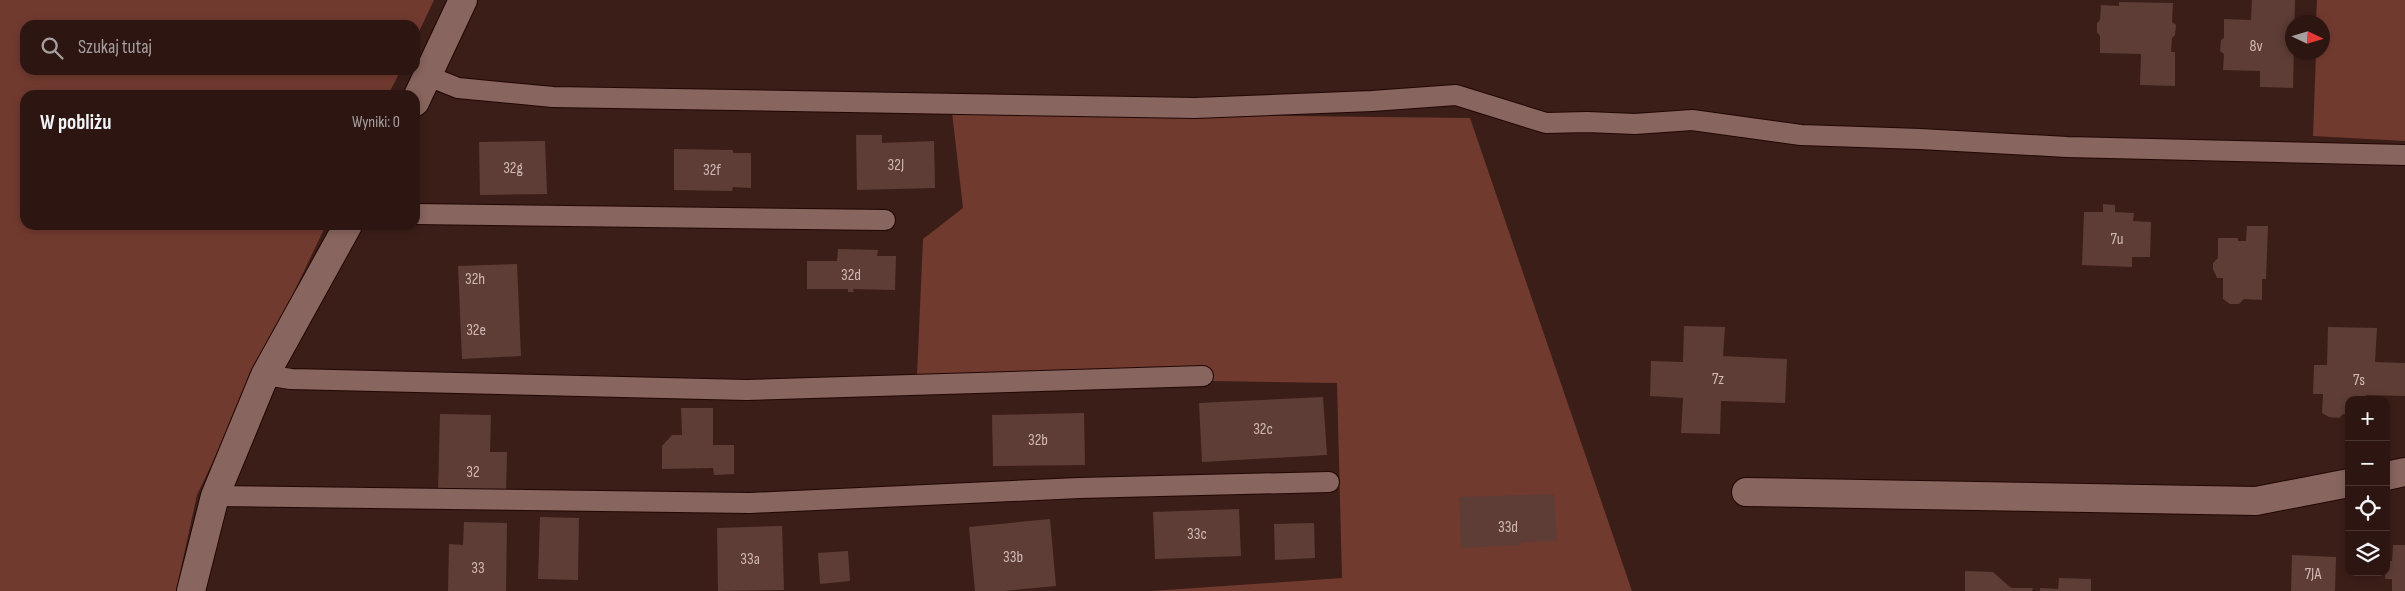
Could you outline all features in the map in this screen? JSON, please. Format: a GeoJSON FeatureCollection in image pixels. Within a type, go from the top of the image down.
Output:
{"type":"FeatureCollection","features":[{"type":"Feature","properties":{"kind":"street"},"geometry":{"type":"LineString","coordinates":[[420,92],[463,0]]}},
{"type":"Feature","properties":{"kind":"street"},"geometry":{"type":"LineString","coordinates":[[191,591],[215,496],[265,375],[345,230]]}},
{"type":"Feature","properties":{"kind":"street"},"geometry":{"type":"LineString","coordinates":[[2390,475],[2405,472]]}},
{"type":"Feature","properties":{"kind":"street"},"geometry":{"type":"LineString","coordinates":[[1746,492],[2256,502],[2345,484]]}},
{"type":"Feature","properties":{"kind":"lane"},"geometry":{"type":"LineString","coordinates":[[428,76],[458,88],[563,97],[1195,108],[1372,101],[1456,95],[1546,123],[1635,124],[1692,120],[1801,135],[2067,147],[2405,155]]}},
{"type":"Feature","properties":{"kind":"lane"},"geometry":{"type":"LineString","coordinates":[[420,214],[885,220]]}},
{"type":"Feature","properties":{"kind":"lane"},"geometry":{"type":"LineString","coordinates":[[265,375],[291,379],[747,390],[1203,376]]}},
{"type":"Feature","properties":{"kind":"lane"},"geometry":{"type":"LineString","coordinates":[[215,496],[750,503],[1079,488],[1329,482]]}},
{"type":"Feature","properties":{"kind":"shaded area"},"geometry":{"type":"Polygon","coordinates":[[[0,0],[434,0],[420,29],[420,20],[20,20],[20,75],[398,75],[391,90],[20,90],[20,230],[324,230],[197,495],[176,591],[0,591],[0,0]]]}},
{"type":"Feature","properties":{"kind":"shaded area"},"geometry":{"type":"Polygon","coordinates":[[[2317,0],[2405,0],[2405,141],[2313,136],[2316,60],[2330,60],[2330,15],[2316,15],[2317,0]]]}},
{"type":"Feature","properties":{"kind":"shaded area"},"geometry":{"type":"Polygon","coordinates":[[[952,112],[1470,118],[1632,591],[1151,591],[1342,578],[1337,383],[917,376],[923,239],[963,208],[952,112]]]}},
{"type":"Feature","properties":{"kind":"building"},"geometry":{"type":"Polygon","coordinates":[[[2252,0],[2295,0],[2295,15],[2285,15],[2285,60],[2294,60],[2293,88],[2260,87],[2260,71],[2223,70],[2224,54],[2220,51],[2221,40],[2224,38],[2224,19],[2251,20],[2252,0]]]}},
{"type":"Feature","properties":{"kind":"building"},"geometry":{"type":"Polygon","coordinates":[[[2119,2],[2173,3],[2172,22],[2176,25],[2175,35],[2172,38],[2171,52],[2175,52],[2175,86],[2140,85],[2141,54],[2100,53],[2100,36],[2097,32],[2097,23],[2100,20],[2101,5],[2119,6],[2119,2]]]}},
{"type":"Feature","properties":{"kind":"building"},"geometry":{"type":"Polygon","coordinates":[[[856,135],[882,135],[882,143],[934,141],[935,188],[857,190],[856,135]]]}},
{"type":"Feature","properties":{"kind":"building"},"geometry":{"type":"Polygon","coordinates":[[[545,141],[547,194],[480,195],[479,142],[545,141]]]}},
{"type":"Feature","properties":{"kind":"building"},"geometry":{"type":"Polygon","coordinates":[[[674,149],[733,150],[733,153],[751,153],[751,188],[733,187],[732,191],[674,190],[674,149]]]}},
{"type":"Feature","properties":{"kind":"building"},"geometry":{"type":"Polygon","coordinates":[[[2103,204],[2115,205],[2115,212],[2134,213],[2133,221],[2151,222],[2150,257],[2132,257],[2132,267],[2082,265],[2084,212],[2103,212],[2103,204]]]}},
{"type":"Feature","properties":{"kind":"building"},"geometry":{"type":"Polygon","coordinates":[[[2247,226],[2268,226],[2266,279],[2262,279],[2262,300],[2244,299],[2239,304],[2230,304],[2223,299],[2223,278],[2217,278],[2213,269],[2213,263],[2218,258],[2218,238],[2238,238],[2238,241],[2246,241],[2247,226]]]}},
{"type":"Feature","properties":{"kind":"building"},"geometry":{"type":"Polygon","coordinates":[[[838,249],[878,250],[877,256],[896,256],[895,290],[853,289],[854,292],[848,292],[848,289],[807,289],[807,261],[837,261],[838,249]]]}},
{"type":"Feature","properties":{"kind":"building"},"geometry":{"type":"Polygon","coordinates":[[[517,264],[521,356],[462,359],[458,266],[517,264]]]}},
{"type":"Feature","properties":{"kind":"building"},"geometry":{"type":"Polygon","coordinates":[[[1684,326],[1725,327],[1723,356],[1787,359],[1785,403],[1721,401],[1720,434],[1681,433],[1683,398],[1650,396],[1651,361],[1683,362],[1684,326]]]}},
{"type":"Feature","properties":{"kind":"building"},"geometry":{"type":"Polygon","coordinates":[[[2328,327],[2377,328],[2375,362],[2405,363],[2405,396],[2345,396],[2345,414],[2339,418],[2329,417],[2322,413],[2323,394],[2313,394],[2314,365],[2327,365],[2328,327]]]}},
{"type":"Feature","properties":{"kind":"building"},"geometry":{"type":"Polygon","coordinates":[[[1323,397],[1327,455],[1202,462],[1199,403],[1323,397]]]}},
{"type":"Feature","properties":{"kind":"building"},"geometry":{"type":"Polygon","coordinates":[[[681,408],[713,408],[713,445],[734,445],[734,474],[714,475],[713,468],[662,469],[662,446],[672,435],[682,435],[681,408]]]}},
{"type":"Feature","properties":{"kind":"building"},"geometry":{"type":"Polygon","coordinates":[[[1084,413],[1085,465],[993,466],[992,415],[1084,413]]]}},
{"type":"Feature","properties":{"kind":"building"},"geometry":{"type":"Polygon","coordinates":[[[440,414],[491,415],[490,452],[507,452],[506,494],[438,493],[440,414]]]}},
{"type":"Feature","properties":{"kind":"building"},"geometry":{"type":"Polygon","coordinates":[[[1554,494],[1557,541],[1522,542],[1521,545],[1461,548],[1459,497],[1554,494]]]}},
{"type":"Feature","properties":{"kind":"building"},"geometry":{"type":"Polygon","coordinates":[[[1239,509],[1241,556],[1155,559],[1153,512],[1239,509]]]}},
{"type":"Feature","properties":{"kind":"building"},"geometry":{"type":"Polygon","coordinates":[[[540,517],[579,518],[578,580],[538,579],[540,517]]]}},
{"type":"Feature","properties":{"kind":"building"},"geometry":{"type":"Polygon","coordinates":[[[1050,519],[1056,586],[1004,591],[975,591],[969,527],[1050,519]]]}},
{"type":"Feature","properties":{"kind":"building"},"geometry":{"type":"Polygon","coordinates":[[[464,522],[507,523],[506,591],[448,591],[449,544],[463,545],[464,522]]]}},
{"type":"Feature","properties":{"kind":"building"},"geometry":{"type":"Polygon","coordinates":[[[1314,523],[1315,558],[1275,560],[1274,524],[1314,523]]]}},
{"type":"Feature","properties":{"kind":"building"},"geometry":{"type":"Polygon","coordinates":[[[782,526],[784,590],[718,591],[717,528],[782,526]]]}},
{"type":"Feature","properties":{"kind":"building"},"geometry":{"type":"Polygon","coordinates":[[[2393,545],[2405,545],[2405,591],[2392,591],[2392,579],[2385,579],[2385,576],[2390,576],[2390,561],[2392,561],[2393,545]]]}},
{"type":"Feature","properties":{"kind":"building"},"geometry":{"type":"Polygon","coordinates":[[[848,551],[850,581],[820,584],[818,553],[848,551]]]}},
{"type":"Feature","properties":{"kind":"building"},"geometry":{"type":"Polygon","coordinates":[[[2292,555],[2336,557],[2335,591],[2291,591],[2292,555]]]}},
{"type":"Feature","properties":{"kind":"building"},"geometry":{"type":"Polygon","coordinates":[[[1965,571],[1993,572],[2011,588],[2033,588],[2032,591],[1965,591],[1965,571]]]}},
{"type":"Feature","properties":{"kind":"building"},"geometry":{"type":"Polygon","coordinates":[[[2059,578],[2091,579],[2091,591],[2040,591],[2040,588],[2058,589],[2059,578]]]}}]}
